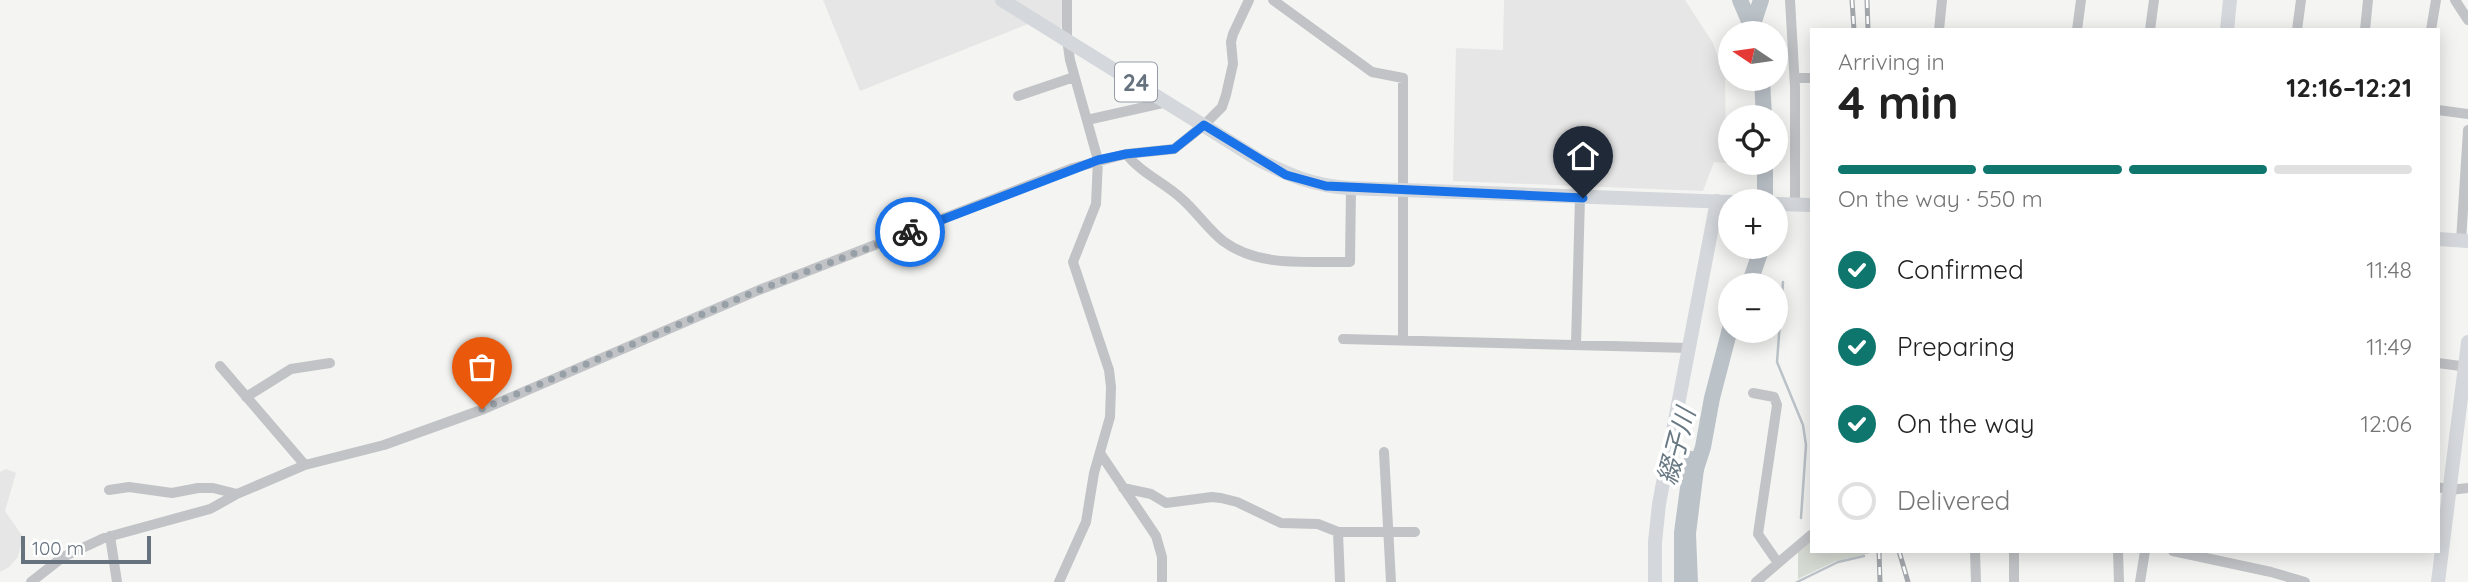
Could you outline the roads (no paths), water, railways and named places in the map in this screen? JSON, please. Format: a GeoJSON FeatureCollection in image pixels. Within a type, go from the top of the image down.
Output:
{"type":"FeatureCollection","features":[{"type":"Feature","properties":{"kind":"main road","name":"24"},"geometry":{"type":"LineString","coordinates":[[1002,0],[1286,175],[1326,186],[1351,188],[1718,201]]}},
{"type":"Feature","properties":{"kind":"main road"},"geometry":{"type":"LineString","coordinates":[[2227,28],[2230,0]]}},
{"type":"Feature","properties":{"kind":"main road"},"geometry":{"type":"LineString","coordinates":[[1788,204],[1810,205]]}},
{"type":"Feature","properties":{"kind":"main road"},"geometry":{"type":"LineString","coordinates":[[1655,582],[1659,505],[1689,348],[1718,226]]}},
{"type":"Feature","properties":{"kind":"main road"},"geometry":{"type":"LineString","coordinates":[[2440,239],[2464,241]]}},
{"type":"Feature","properties":{"kind":"main road"},"geometry":{"type":"LineString","coordinates":[[2440,551],[2444,488],[2468,342]]}},
{"type":"Feature","properties":{"kind":"main road"},"geometry":{"type":"LineString","coordinates":[[2438,582],[2440,553]]}},
{"type":"Feature","properties":{"kind":"street"},"geometry":{"type":"LineString","coordinates":[[1059,582],[1086,522],[1100,453],[1111,417],[1110,379],[1098,333],[1073,262],[1096,204],[1098,160],[1074,77],[1067,39],[1067,0]]}},
{"type":"Feature","properties":{"kind":"street"},"geometry":{"type":"LineString","coordinates":[[31,582],[63,557],[110,536],[210,509],[237,494],[305,465],[392,443],[484,409],[771,286],[1098,160],[1174,149],[1222,107],[1233,64],[1233,34],[1249,0]]}},
{"type":"Feature","properties":{"kind":"street"},"geometry":{"type":"LineString","coordinates":[[1273,0],[1372,72],[1403,78],[1403,340]]}},
{"type":"Feature","properties":{"kind":"street"},"geometry":{"type":"LineString","coordinates":[[1787,189],[1795,78],[1790,0]]}},
{"type":"Feature","properties":{"kind":"street"},"geometry":{"type":"LineString","coordinates":[[1939,28],[1942,0]]}},
{"type":"Feature","properties":{"kind":"street"},"geometry":{"type":"LineString","coordinates":[[2077,28],[2081,0]]}},
{"type":"Feature","properties":{"kind":"street"},"geometry":{"type":"LineString","coordinates":[[2150,28],[2154,0]]}},
{"type":"Feature","properties":{"kind":"street"},"geometry":{"type":"LineString","coordinates":[[2297,28],[2301,0]]}},
{"type":"Feature","properties":{"kind":"street"},"geometry":{"type":"LineString","coordinates":[[2365,28],[2368,0]]}},
{"type":"Feature","properties":{"kind":"street"},"geometry":{"type":"LineString","coordinates":[[2431,28],[2435,0]]}},
{"type":"Feature","properties":{"kind":"street"},"geometry":{"type":"LineString","coordinates":[[2455,0],[2468,20]]}},
{"type":"Feature","properties":{"kind":"street"},"geometry":{"type":"LineString","coordinates":[[1018,96],[1074,77]]}},
{"type":"Feature","properties":{"kind":"street"},"geometry":{"type":"LineString","coordinates":[[1795,78],[1810,78]]}},
{"type":"Feature","properties":{"kind":"street"},"geometry":{"type":"LineString","coordinates":[[1087,120],[1167,102]]}},
{"type":"Feature","properties":{"kind":"street"},"geometry":{"type":"LineString","coordinates":[[2440,110],[2468,114]]}},
{"type":"Feature","properties":{"kind":"street"},"geometry":{"type":"LineString","coordinates":[[2464,241],[2468,130]]}},
{"type":"Feature","properties":{"kind":"street"},"geometry":{"type":"LineString","coordinates":[[1126,154],[1134,164],[1183,199],[1224,241],[1270,260],[1350,262],[1351,188]]}},
{"type":"Feature","properties":{"kind":"street"},"geometry":{"type":"LineString","coordinates":[[1576,344],[1580,197]]}},
{"type":"Feature","properties":{"kind":"street"},"geometry":{"type":"LineString","coordinates":[[1343,339],[1689,348]]}},
{"type":"Feature","properties":{"kind":"street"},"geometry":{"type":"LineString","coordinates":[[246,397],[291,369],[330,363]]}},
{"type":"Feature","properties":{"kind":"street"},"geometry":{"type":"LineString","coordinates":[[2440,363],[2466,367]]}},
{"type":"Feature","properties":{"kind":"street"},"geometry":{"type":"LineString","coordinates":[[220,366],[305,465]]}},
{"type":"Feature","properties":{"kind":"street"},"geometry":{"type":"LineString","coordinates":[[1754,393],[1774,397],[1777,405],[1758,534],[1778,563]]}},
{"type":"Feature","properties":{"kind":"street"},"geometry":{"type":"LineString","coordinates":[[1384,452],[1391,582]]}},
{"type":"Feature","properties":{"kind":"street"},"geometry":{"type":"LineString","coordinates":[[1100,453],[1156,536],[1162,557],[1162,582]]}},
{"type":"Feature","properties":{"kind":"street"},"geometry":{"type":"LineString","coordinates":[[109,490],[129,487],[172,493],[213,488],[237,494]]}},
{"type":"Feature","properties":{"kind":"street"},"geometry":{"type":"LineString","coordinates":[[1123,488],[1151,494],[1166,503],[1221,498],[1237,502],[1281,523],[1318,524],[1338,531],[1415,532]]}},
{"type":"Feature","properties":{"kind":"street"},"geometry":{"type":"LineString","coordinates":[[2444,488],[2468,488]]}},
{"type":"Feature","properties":{"kind":"street"},"geometry":{"type":"LineString","coordinates":[[1338,531],[1340,582]]}},
{"type":"Feature","properties":{"kind":"street"},"geometry":{"type":"LineString","coordinates":[[110,536],[117,582]]}},
{"type":"Feature","properties":{"kind":"street"},"geometry":{"type":"LineString","coordinates":[[1756,582],[1810,536]]}},
{"type":"Feature","properties":{"kind":"street"},"geometry":{"type":"LineString","coordinates":[[1975,553],[1976,582]]}},
{"type":"Feature","properties":{"kind":"street"},"geometry":{"type":"LineString","coordinates":[[2014,553],[2014,582]]}},
{"type":"Feature","properties":{"kind":"street"},"geometry":{"type":"LineString","coordinates":[[2118,553],[2119,582]]}},
{"type":"Feature","properties":{"kind":"street"},"geometry":{"type":"LineString","coordinates":[[2140,582],[2145,553]]}},
{"type":"Feature","properties":{"kind":"street"},"geometry":{"type":"LineString","coordinates":[[2191,553],[2209,555],[2271,577],[2305,582]]}},
{"type":"Feature","properties":{"kind":"waterway","name":"綴子川"},"geometry":{"type":"LineString","coordinates":[[1740,0],[1749,21]]}},
{"type":"Feature","properties":{"kind":"waterway"},"geometry":{"type":"LineString","coordinates":[[1754,21],[1761,0]]}},
{"type":"Feature","properties":{"kind":"waterway","name":"綴子川"},"geometry":{"type":"LineString","coordinates":[[1763,91],[1763,105]]}},
{"type":"Feature","properties":{"kind":"waterway","name":"綴子川"},"geometry":{"type":"LineString","coordinates":[[1765,175],[1765,189]]}},
{"type":"Feature","properties":{"kind":"waterway","name":"綴子川"},"geometry":{"type":"LineString","coordinates":[[1753,273],[1758,259]]}},
{"type":"Feature","properties":{"kind":"waterway","name":"綴子川"},"geometry":{"type":"LineString","coordinates":[[1695,472],[1726,343]]}},
{"type":"Feature","properties":{"kind":"waterway"},"geometry":{"type":"LineString","coordinates":[[1778,343],[1777,362],[1803,425],[1806,445],[1801,518]]}},
{"type":"Feature","properties":{"kind":"waterway"},"geometry":{"type":"LineString","coordinates":[[1797,582],[1838,562],[1864,556]]}},
{"type":"Feature","properties":{"kind":"railway"},"geometry":{"type":"LineString","coordinates":[[1852,0],[1854,28]]}},
{"type":"Feature","properties":{"kind":"railway"},"geometry":{"type":"LineString","coordinates":[[1867,0],[1868,28]]}},
{"type":"Feature","properties":{"kind":"railway"},"geometry":{"type":"LineString","coordinates":[[1879,553],[1880,582]]}},
{"type":"Feature","properties":{"kind":"railway"},"geometry":{"type":"LineString","coordinates":[[1900,553],[1908,582]]}}]}
